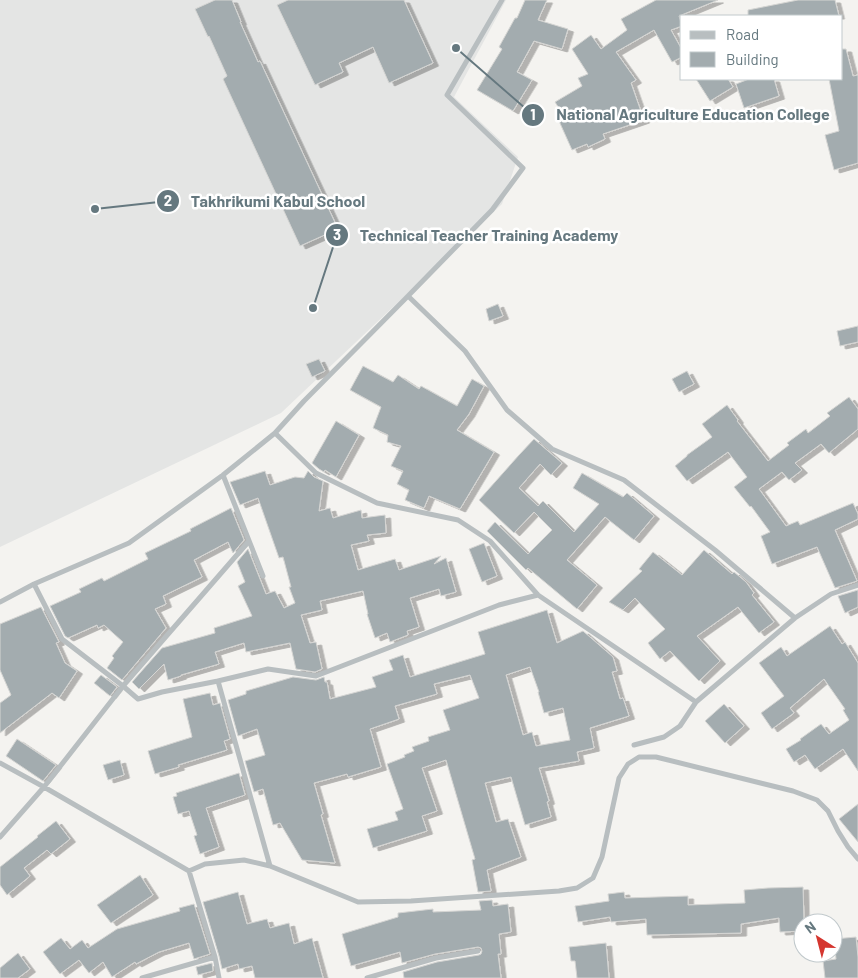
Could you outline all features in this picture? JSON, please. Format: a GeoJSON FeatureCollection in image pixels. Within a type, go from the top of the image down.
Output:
{"type":"FeatureCollection","features":[{"type":"Feature","properties":{"kind":"street"},"geometry":{"type":"LineString","coordinates":[[0,602],[34,584],[129,543],[223,475],[275,433],[304,401],[492,210],[523,168],[447,96],[502,0]]}},
{"type":"Feature","properties":{"kind":"street"},"geometry":{"type":"LineString","coordinates":[[408,296],[465,351],[506,410],[552,449],[624,480],[714,550],[795,618]]}},
{"type":"Feature","properties":{"kind":"street"},"geometry":{"type":"LineString","coordinates":[[275,433],[316,473],[377,503],[458,520],[490,541],[538,595],[696,702]]}},
{"type":"Feature","properties":{"kind":"street"},"geometry":{"type":"LineString","coordinates":[[223,475],[263,576]]}},
{"type":"Feature","properties":{"kind":"street"},"geometry":{"type":"LineString","coordinates":[[0,837],[44,787],[123,686],[249,541]]}},
{"type":"Feature","properties":{"kind":"street"},"geometry":{"type":"LineString","coordinates":[[34,584],[62,639],[138,699],[162,692],[268,670],[316,676],[499,605],[538,595]]}},
{"type":"Feature","properties":{"kind":"street"},"geometry":{"type":"LineString","coordinates":[[634,745],[664,737],[680,726],[696,702],[795,618],[831,594],[858,586]]}},
{"type":"Feature","properties":{"kind":"street"},"geometry":{"type":"LineString","coordinates":[[218,681],[270,866]]}},
{"type":"Feature","properties":{"kind":"street"},"geometry":{"type":"LineString","coordinates":[[189,871],[205,864],[244,860],[270,866],[358,902],[412,901],[559,891],[578,888],[593,878],[602,857],[619,778],[628,764],[639,757],[656,757],[793,791],[817,800],[828,811],[848,848],[858,858]]}},
{"type":"Feature","properties":{"kind":"street"},"geometry":{"type":"LineString","coordinates":[[0,763],[189,871],[215,957],[219,978]]}},
{"type":"Feature","properties":{"kind":"street"},"geometry":{"type":"LineString","coordinates":[[367,978],[436,958],[478,952]]}},
{"type":"Feature","properties":{"kind":"street"},"geometry":{"type":"LineString","coordinates":[[142,978],[215,957]]}},
{"type":"Feature","properties":{"kind":"shaded area"},"geometry":{"type":"Polygon","coordinates":[[[0,0],[506,0],[454,97],[518,157],[502,204],[281,413],[0,547],[0,0]]]}},
{"type":"Feature","properties":{"kind":"building"},"geometry":{"type":"Polygon","coordinates":[[[215,0],[232,0],[258,62],[260,61],[338,229],[300,246],[223,79],[227,76],[195,9],[215,0]]]}},
{"type":"Feature","properties":{"kind":"building"},"geometry":{"type":"Polygon","coordinates":[[[288,0],[404,0],[433,63],[389,83],[373,47],[339,63],[343,72],[315,85],[277,5],[288,0]]]}},
{"type":"Feature","properties":{"kind":"building"},"geometry":{"type":"Polygon","coordinates":[[[525,0],[547,0],[538,20],[568,29],[562,49],[534,41],[517,72],[532,80],[513,111],[477,90],[502,49],[499,47],[515,18],[517,18],[525,0]]]}},
{"type":"Feature","properties":{"kind":"building"},"geometry":{"type":"Polygon","coordinates":[[[656,0],[718,0],[679,16],[680,27],[671,30],[680,46],[680,58],[672,62],[654,30],[616,52],[636,80],[631,83],[644,120],[603,134],[605,139],[588,147],[587,144],[572,150],[559,121],[565,118],[555,102],[582,86],[578,78],[588,74],[572,49],[591,35],[601,49],[627,30],[621,19],[656,0]]]}},
{"type":"Feature","properties":{"kind":"building"},"geometry":{"type":"Polygon","coordinates":[[[798,0],[835,0],[839,15],[748,15],[748,10],[798,0]]]}},
{"type":"Feature","properties":{"kind":"building"},"geometry":{"type":"Polygon","coordinates":[[[843,49],[846,49],[853,76],[858,75],[858,163],[834,170],[825,135],[839,131],[829,80],[843,80],[843,49]]]}},
{"type":"Feature","properties":{"kind":"building"},"geometry":{"type":"Polygon","coordinates":[[[697,80],[729,80],[733,87],[710,101],[697,80]]]}},
{"type":"Feature","properties":{"kind":"building"},"geometry":{"type":"Polygon","coordinates":[[[746,80],[774,80],[779,96],[744,108],[736,84],[746,80]]]}},
{"type":"Feature","properties":{"kind":"building"},"geometry":{"type":"Polygon","coordinates":[[[498,304],[503,316],[489,321],[486,309],[498,304]]]}},
{"type":"Feature","properties":{"kind":"building"},"geometry":{"type":"Polygon","coordinates":[[[858,326],[858,342],[840,346],[837,331],[858,326]]]}},
{"type":"Feature","properties":{"kind":"building"},"geometry":{"type":"Polygon","coordinates":[[[319,359],[325,371],[312,377],[306,364],[319,359]]]}},
{"type":"Feature","properties":{"kind":"building"},"geometry":{"type":"Polygon","coordinates":[[[363,366],[393,382],[398,375],[419,389],[421,386],[457,406],[472,379],[484,386],[469,414],[457,430],[494,452],[460,509],[429,496],[424,508],[405,500],[409,490],[397,484],[403,471],[391,466],[401,446],[387,442],[388,435],[373,428],[381,407],[350,390],[363,366]]]}},
{"type":"Feature","properties":{"kind":"building"},"geometry":{"type":"Polygon","coordinates":[[[687,371],[694,384],[679,392],[672,379],[687,371]]]}},
{"type":"Feature","properties":{"kind":"building"},"geometry":{"type":"Polygon","coordinates":[[[849,397],[858,409],[858,429],[829,453],[821,444],[795,463],[802,470],[789,480],[782,472],[759,489],[786,526],[798,521],[800,525],[853,503],[858,519],[835,530],[857,581],[835,588],[817,547],[772,564],[761,536],[770,532],[734,487],[747,477],[728,452],[687,481],[675,466],[712,437],[702,424],[727,405],[768,461],[789,445],[787,443],[806,429],[808,433],[830,416],[827,413],[849,397]]]}},
{"type":"Feature","properties":{"kind":"building"},"geometry":{"type":"Polygon","coordinates":[[[336,421],[359,435],[336,477],[325,470],[324,472],[312,463],[336,421]]]}},
{"type":"Feature","properties":{"kind":"building"},"geometry":{"type":"Polygon","coordinates":[[[534,439],[562,463],[551,475],[540,464],[519,488],[538,506],[543,501],[574,532],[599,504],[573,488],[582,473],[623,497],[627,493],[654,516],[634,540],[605,517],[567,560],[597,585],[577,609],[528,568],[526,570],[487,531],[495,522],[528,554],[552,530],[534,512],[514,533],[479,500],[534,439]]]}},
{"type":"Feature","properties":{"kind":"building"},"geometry":{"type":"Polygon","coordinates":[[[265,471],[270,485],[295,477],[304,478],[308,471],[314,477],[323,481],[319,511],[330,508],[333,518],[361,510],[362,518],[385,515],[386,533],[367,535],[369,541],[351,545],[358,570],[395,559],[399,570],[441,556],[434,564],[446,558],[456,592],[441,596],[439,589],[410,598],[419,627],[407,631],[408,635],[390,642],[387,633],[375,638],[367,614],[363,591],[320,601],[322,610],[301,615],[310,643],[316,642],[322,669],[315,672],[296,669],[290,643],[246,652],[244,643],[215,652],[219,664],[168,680],[164,664],[139,689],[132,682],[162,648],[215,633],[214,628],[252,616],[238,586],[245,582],[237,562],[248,549],[266,594],[275,591],[284,608],[295,603],[289,587],[291,587],[283,557],[279,558],[258,498],[240,505],[230,482],[265,471]]]}},
{"type":"Feature","properties":{"kind":"building"},"geometry":{"type":"Polygon","coordinates":[[[231,508],[244,540],[233,553],[228,542],[194,560],[202,577],[163,596],[166,604],[155,609],[166,628],[122,680],[107,668],[114,658],[112,656],[123,642],[104,625],[98,628],[97,625],[68,638],[65,636],[50,606],[81,592],[79,589],[102,578],[104,581],[148,559],[145,553],[191,531],[190,529],[231,508]]]}},
{"type":"Feature","properties":{"kind":"building"},"geometry":{"type":"Polygon","coordinates":[[[484,543],[497,576],[482,582],[469,549],[484,543]]]}},
{"type":"Feature","properties":{"kind":"building"},"geometry":{"type":"Polygon","coordinates":[[[704,550],[732,574],[734,572],[746,582],[754,593],[752,595],[774,622],[759,633],[738,607],[697,636],[720,661],[699,681],[670,651],[660,659],[648,643],[665,629],[635,598],[623,610],[609,602],[642,571],[639,569],[653,552],[682,575],[704,550]]]}},
{"type":"Feature","properties":{"kind":"building"},"geometry":{"type":"Polygon","coordinates":[[[858,590],[858,607],[845,613],[838,596],[858,590]]]}},
{"type":"Feature","properties":{"kind":"building"},"geometry":{"type":"Polygon","coordinates":[[[41,607],[59,642],[56,643],[65,663],[77,671],[59,698],[52,693],[0,733],[0,703],[11,695],[0,670],[0,624],[41,607]]]}},
{"type":"Feature","properties":{"kind":"building"},"geometry":{"type":"Polygon","coordinates":[[[547,610],[557,643],[583,631],[613,657],[617,671],[612,672],[620,699],[623,698],[629,716],[590,728],[594,748],[577,752],[579,761],[539,768],[549,801],[547,802],[551,817],[525,825],[511,777],[485,783],[496,822],[508,819],[521,857],[487,870],[491,891],[478,892],[472,860],[475,859],[446,760],[422,768],[437,811],[422,816],[427,831],[373,848],[367,829],[398,820],[395,812],[403,809],[387,764],[405,757],[404,755],[414,751],[412,747],[429,741],[428,737],[450,730],[443,710],[479,698],[470,675],[434,684],[437,694],[395,706],[399,719],[370,729],[381,767],[348,777],[347,774],[314,783],[335,863],[302,860],[280,823],[273,825],[263,789],[254,792],[245,761],[265,755],[257,729],[238,736],[228,700],[246,694],[246,691],[293,677],[316,680],[324,677],[325,682],[327,682],[330,699],[376,687],[372,677],[393,670],[389,660],[403,655],[410,677],[485,654],[478,632],[547,610]],[[530,667],[506,675],[523,735],[532,732],[536,746],[570,740],[563,708],[544,713],[530,667]]]}},
{"type":"Feature","properties":{"kind":"building"},"geometry":{"type":"Polygon","coordinates":[[[830,626],[842,644],[845,642],[858,663],[858,771],[843,749],[815,769],[805,755],[794,762],[786,749],[821,724],[829,734],[849,720],[843,710],[845,709],[824,679],[790,708],[794,713],[772,729],[761,713],[784,696],[759,663],[781,647],[787,656],[830,626]]]}},
{"type":"Feature","properties":{"kind":"building"},"geometry":{"type":"Polygon","coordinates":[[[101,675],[117,687],[110,696],[94,683],[101,675]]]}},
{"type":"Feature","properties":{"kind":"building"},"geometry":{"type":"Polygon","coordinates":[[[210,693],[213,705],[220,703],[230,739],[224,741],[227,750],[155,774],[148,751],[192,737],[183,699],[210,693]]]}},
{"type":"Feature","properties":{"kind":"building"},"geometry":{"type":"Polygon","coordinates":[[[724,704],[744,726],[725,743],[705,721],[724,704]]]}},
{"type":"Feature","properties":{"kind":"building"},"geometry":{"type":"Polygon","coordinates":[[[17,739],[56,765],[43,781],[6,756],[17,739]]]}},
{"type":"Feature","properties":{"kind":"building"},"geometry":{"type":"Polygon","coordinates":[[[120,760],[124,775],[108,780],[103,765],[120,760]]]}},
{"type":"Feature","properties":{"kind":"building"},"geometry":{"type":"Polygon","coordinates":[[[239,773],[245,795],[206,808],[219,847],[200,854],[194,836],[197,835],[189,811],[178,814],[173,797],[177,796],[176,793],[239,773]]]}},
{"type":"Feature","properties":{"kind":"building"},"geometry":{"type":"Polygon","coordinates":[[[858,804],[858,842],[839,819],[858,804]]]}},
{"type":"Feature","properties":{"kind":"building"},"geometry":{"type":"Polygon","coordinates":[[[56,821],[70,839],[51,854],[47,850],[24,868],[30,876],[7,895],[0,885],[0,867],[56,821]]]}},
{"type":"Feature","properties":{"kind":"building"},"geometry":{"type":"Polygon","coordinates":[[[140,875],[153,895],[111,923],[97,905],[140,875]]]}},
{"type":"Feature","properties":{"kind":"building"},"geometry":{"type":"Polygon","coordinates":[[[803,887],[804,913],[793,913],[793,931],[780,932],[779,918],[741,924],[741,933],[647,935],[646,919],[611,922],[610,917],[578,922],[575,906],[609,901],[608,894],[624,892],[625,898],[688,896],[688,905],[745,903],[744,890],[803,887]]]}},
{"type":"Feature","properties":{"kind":"building"},"geometry":{"type":"Polygon","coordinates":[[[238,892],[247,924],[267,919],[270,928],[289,923],[294,944],[312,938],[323,978],[255,978],[252,966],[239,969],[238,964],[222,969],[203,902],[238,892]]]}},
{"type":"Feature","properties":{"kind":"building"},"geometry":{"type":"Polygon","coordinates":[[[492,900],[493,906],[508,904],[511,932],[499,934],[501,954],[498,954],[501,978],[404,978],[403,972],[437,962],[479,955],[482,951],[478,947],[435,954],[402,963],[400,952],[351,966],[342,934],[398,917],[398,913],[433,909],[433,912],[481,910],[479,901],[492,900]]]}},
{"type":"Feature","properties":{"kind":"building"},"geometry":{"type":"Polygon","coordinates":[[[194,904],[210,954],[194,959],[189,943],[159,952],[136,964],[135,962],[112,977],[103,962],[89,973],[79,960],[60,974],[43,952],[61,938],[70,949],[82,940],[88,948],[117,929],[180,911],[179,908],[194,904]]]}},
{"type":"Feature","properties":{"kind":"building"},"geometry":{"type":"Polygon","coordinates":[[[856,937],[858,978],[825,978],[823,963],[843,963],[843,938],[856,937]]]}},
{"type":"Feature","properties":{"kind":"building"},"geometry":{"type":"Polygon","coordinates":[[[606,943],[609,978],[577,978],[575,961],[571,961],[569,947],[606,943]]]}},
{"type":"Feature","properties":{"kind":"building"},"geometry":{"type":"Polygon","coordinates":[[[18,953],[30,969],[18,978],[0,978],[0,968],[18,953]]]}},
{"type":"Feature","properties":{"kind":"building"},"geometry":{"type":"Polygon","coordinates":[[[212,963],[213,971],[198,975],[196,967],[212,963]]]}},
{"type":"Feature","properties":{"kind":"place","name":"National Agriculture Education College"},"geometry":{"type":"Point","coordinates":[456,48]}},
{"type":"Feature","properties":{"kind":"place","name":"Takhrikumi Kabul School"},"geometry":{"type":"Point","coordinates":[95,209]}},
{"type":"Feature","properties":{"kind":"place","name":"Technical Teacher Training Academy"},"geometry":{"type":"Point","coordinates":[313,308]}}]}
